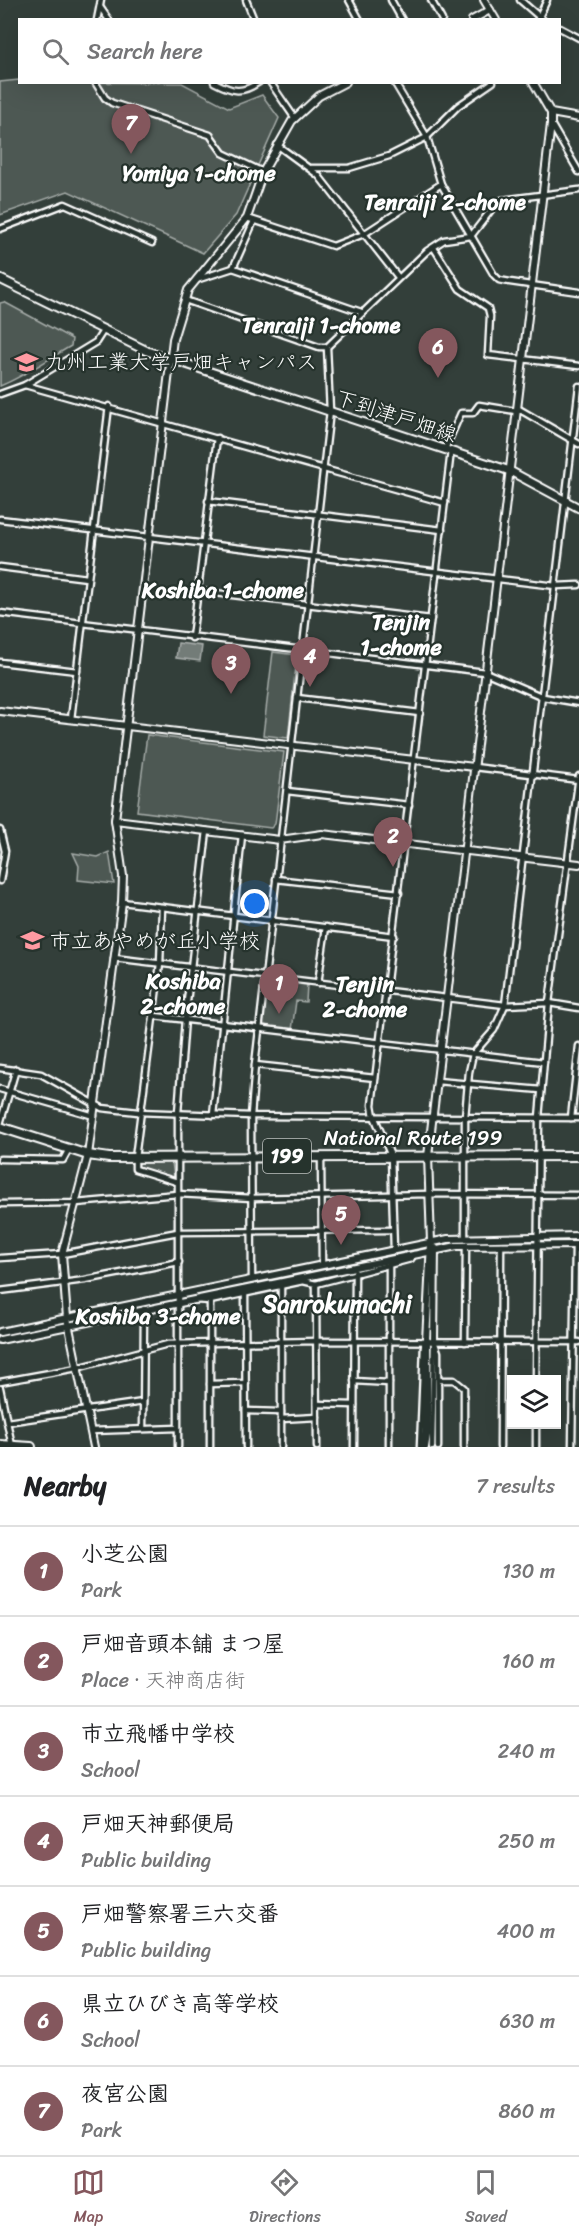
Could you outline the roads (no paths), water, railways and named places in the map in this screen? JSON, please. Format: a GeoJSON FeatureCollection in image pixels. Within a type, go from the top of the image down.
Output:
{"type":"FeatureCollection","features":[{"type":"Feature","properties":{"kind":"highway","name":"National Route 199"},"geometry":{"type":"LineString","coordinates":[[0,1125],[88,1155],[135,1158],[579,1156]]}},
{"type":"Feature","properties":{"kind":"highway"},"geometry":{"type":"LineString","coordinates":[[422,1447],[429,1391],[430,1341]]}},
{"type":"Feature","properties":{"kind":"highway"},"geometry":{"type":"LineString","coordinates":[[0,1445],[31,1447]]}},
{"type":"Feature","properties":{"kind":"main road","name":"下到津戸畑線"},"geometry":{"type":"LineString","coordinates":[[1,279],[103,331],[170,359],[510,471],[579,508]]}},
{"type":"Feature","properties":{"kind":"street"},"geometry":{"type":"LineString","coordinates":[[97,18],[101,0]]}},
{"type":"Feature","properties":{"kind":"street"},"geometry":{"type":"LineString","coordinates":[[246,0],[253,18]]}},
{"type":"Feature","properties":{"kind":"street"},"geometry":{"type":"LineString","coordinates":[[349,0],[359,18]]}},
{"type":"Feature","properties":{"kind":"street"},"geometry":{"type":"LineString","coordinates":[[391,0],[401,18]]}},
{"type":"Feature","properties":{"kind":"street"},"geometry":{"type":"LineString","coordinates":[[431,0],[441,18]]}},
{"type":"Feature","properties":{"kind":"street"},"geometry":{"type":"LineString","coordinates":[[484,0],[495,18]]}},
{"type":"Feature","properties":{"kind":"street"},"geometry":{"type":"LineString","coordinates":[[520,0],[539,18]]}},
{"type":"Feature","properties":{"kind":"street"},"geometry":{"type":"LineString","coordinates":[[540,18],[547,0]]}},
{"type":"Feature","properties":{"kind":"street"},"geometry":{"type":"LineString","coordinates":[[100,7],[108,18]]}},
{"type":"Feature","properties":{"kind":"street"},"geometry":{"type":"LineString","coordinates":[[476,18],[490,10]]}},
{"type":"Feature","properties":{"kind":"street"},"geometry":{"type":"LineString","coordinates":[[561,29],[579,38]]}},
{"type":"Feature","properties":{"kind":"street"},"geometry":{"type":"LineString","coordinates":[[96,84],[105,98],[112,103],[210,135],[223,153],[263,172]]}},
{"type":"Feature","properties":{"kind":"street"},"geometry":{"type":"LineString","coordinates":[[218,84],[236,92],[246,91],[256,84]]}},
{"type":"Feature","properties":{"kind":"street"},"geometry":{"type":"LineString","coordinates":[[271,84],[294,117]]}},
{"type":"Feature","properties":{"kind":"street"},"geometry":{"type":"LineString","coordinates":[[94,1447],[68,1326],[62,1254],[88,1155],[122,902],[123,876],[115,820],[170,359],[178,320],[195,280],[247,218],[263,172],[294,117],[319,96],[342,84]]}},
{"type":"Feature","properties":{"kind":"street"},"geometry":{"type":"LineString","coordinates":[[395,84],[426,137],[441,184],[499,280],[579,292]]}},
{"type":"Feature","properties":{"kind":"street"},"geometry":{"type":"LineString","coordinates":[[311,168],[349,168],[389,156],[426,137],[458,106],[490,84]]}},
{"type":"Feature","properties":{"kind":"street"},"geometry":{"type":"LineString","coordinates":[[438,1447],[438,1352],[430,1341],[428,1156],[551,124],[551,113],[534,84]]}},
{"type":"Feature","properties":{"kind":"street"},"geometry":{"type":"LineString","coordinates":[[551,113],[579,118]]}},
{"type":"Feature","properties":{"kind":"street"},"geometry":{"type":"LineString","coordinates":[[551,124],[579,172]]}},
{"type":"Feature","properties":{"kind":"street"},"geometry":{"type":"LineString","coordinates":[[277,145],[311,168],[398,277]]}},
{"type":"Feature","properties":{"kind":"street"},"geometry":{"type":"LineString","coordinates":[[247,218],[328,246],[364,234],[441,184]]}},
{"type":"Feature","properties":{"kind":"street"},"geometry":{"type":"LineString","coordinates":[[252,1280],[251,1116],[255,1065],[330,411],[327,347],[398,277],[444,240],[471,236],[502,200],[579,190]]}},
{"type":"Feature","properties":{"kind":"street"},"geometry":{"type":"LineString","coordinates":[[0,229],[65,204],[152,243]]}},
{"type":"Feature","properties":{"kind":"street"},"geometry":{"type":"LineString","coordinates":[[234,268],[254,222]]}},
{"type":"Feature","properties":{"kind":"street"},"geometry":{"type":"LineString","coordinates":[[434,248],[460,289],[488,308],[490,316],[488,355],[579,366]]}},
{"type":"Feature","properties":{"kind":"street"},"geometry":{"type":"LineString","coordinates":[[195,280],[234,268],[361,312]]}},
{"type":"Feature","properties":{"kind":"street"},"geometry":{"type":"LineString","coordinates":[[0,271],[1,279]]}},
{"type":"Feature","properties":{"kind":"street"},"geometry":{"type":"LineString","coordinates":[[185,300],[327,347]]}},
{"type":"Feature","properties":{"kind":"street"},"geometry":{"type":"LineString","coordinates":[[0,393],[25,385],[96,342],[103,331]]}},
{"type":"Feature","properties":{"kind":"street"},"geometry":{"type":"LineString","coordinates":[[25,385],[109,406],[445,502]]}},
{"type":"Feature","properties":{"kind":"street"},"geometry":{"type":"LineString","coordinates":[[465,1237],[465,1117],[468,1083],[473,1054],[494,1030],[506,1005],[579,386]]}},
{"type":"Feature","properties":{"kind":"street"},"geometry":{"type":"LineString","coordinates":[[394,1250],[392,1156],[374,1116],[375,1078],[442,530],[448,450],[461,413],[473,413],[479,405],[517,410],[579,444]]}},
{"type":"Feature","properties":{"kind":"street"},"geometry":{"type":"LineString","coordinates":[[71,719],[109,406]]}},
{"type":"Feature","properties":{"kind":"street"},"geometry":{"type":"LineString","coordinates":[[192,638],[217,438]]}},
{"type":"Feature","properties":{"kind":"street"},"geometry":{"type":"LineString","coordinates":[[208,501],[442,530]]}},
{"type":"Feature","properties":{"kind":"street"},"geometry":{"type":"LineString","coordinates":[[0,519],[556,586],[579,585]]}},
{"type":"Feature","properties":{"kind":"street"},"geometry":{"type":"LineString","coordinates":[[0,567],[87,578]]}},
{"type":"Feature","properties":{"kind":"street"},"geometry":{"type":"LineString","coordinates":[[198,591],[431,619]]}},
{"type":"Feature","properties":{"kind":"street"},"geometry":{"type":"LineString","coordinates":[[0,613],[137,632],[485,672],[543,697],[579,703]]}},
{"type":"Feature","properties":{"kind":"street"},"geometry":{"type":"LineString","coordinates":[[0,662],[77,671]]}},
{"type":"Feature","properties":{"kind":"street"},"geometry":{"type":"LineString","coordinates":[[297,698],[420,713]]}},
{"type":"Feature","properties":{"kind":"street"},"geometry":{"type":"LineString","coordinates":[[0,711],[579,778],[549,1004],[536,1156],[536,1375]]}},
{"type":"Feature","properties":{"kind":"street"},"geometry":{"type":"LineString","coordinates":[[287,791],[409,806]]}},
{"type":"Feature","properties":{"kind":"street"},"geometry":{"type":"LineString","coordinates":[[115,820],[280,840],[312,833],[579,864]]}},
{"type":"Feature","properties":{"kind":"street"},"geometry":{"type":"LineString","coordinates":[[0,830],[5,847],[0,881]]}},
{"type":"Feature","properties":{"kind":"street"},"geometry":{"type":"LineString","coordinates":[[178,1447],[178,1113],[185,1019],[207,831]]}},
{"type":"Feature","properties":{"kind":"street"},"geometry":{"type":"LineString","coordinates":[[213,1115],[242,835]]}},
{"type":"Feature","properties":{"kind":"street"},"geometry":{"type":"LineString","coordinates":[[276,879],[399,893]]}},
{"type":"Feature","properties":{"kind":"street"},"geometry":{"type":"LineString","coordinates":[[122,902],[394,936]]}},
{"type":"Feature","properties":{"kind":"street"},"geometry":{"type":"LineString","coordinates":[[162,907],[160,964],[138,1112],[135,1169],[177,1182]]}},
{"type":"Feature","properties":{"kind":"street"},"geometry":{"type":"LineString","coordinates":[[318,982],[326,927]]}},
{"type":"Feature","properties":{"kind":"street"},"geometry":{"type":"LineString","coordinates":[[114,958],[506,1005],[549,1004],[579,1008]]}},
{"type":"Feature","properties":{"kind":"street"},"geometry":{"type":"LineString","coordinates":[[154,1016],[544,1062]]}},
{"type":"Feature","properties":{"kind":"street"},"geometry":{"type":"LineString","coordinates":[[571,1118],[579,1046]]}},
{"type":"Feature","properties":{"kind":"street"},"geometry":{"type":"LineString","coordinates":[[255,1065],[375,1078]]}},
{"type":"Feature","properties":{"kind":"street"},"geometry":{"type":"LineString","coordinates":[[0,1068],[16,1069],[50,1078],[102,1108],[138,1112],[251,1116],[579,1118]]}},
{"type":"Feature","properties":{"kind":"street"},"geometry":{"type":"LineString","coordinates":[[0,1125],[16,1069]]}},
{"type":"Feature","properties":{"kind":"street"},"geometry":{"type":"LineString","coordinates":[[436,1081],[541,1090]]}},
{"type":"Feature","properties":{"kind":"street"},"geometry":{"type":"LineString","coordinates":[[0,1089],[94,1116]]}},
{"type":"Feature","properties":{"kind":"street"},"geometry":{"type":"LineString","coordinates":[[0,1159],[63,1160],[70,1148]]}},
{"type":"Feature","properties":{"kind":"street"},"geometry":{"type":"LineString","coordinates":[[321,1156],[322,1265]]}},
{"type":"Feature","properties":{"kind":"street"},"geometry":{"type":"LineString","coordinates":[[0,1204],[76,1203],[177,1194],[252,1198],[429,1194],[579,1195]]}},
{"type":"Feature","properties":{"kind":"street"},"geometry":{"type":"LineString","coordinates":[[0,1258],[62,1254],[178,1232],[393,1230]]}},
{"type":"Feature","properties":{"kind":"street"},"geometry":{"type":"LineString","coordinates":[[0,1332],[179,1298],[430,1242],[465,1237],[579,1236]]}},
{"type":"Feature","properties":{"kind":"street"},"geometry":{"type":"LineString","coordinates":[[422,1447],[422,1352],[430,1341],[436,1250],[430,1242]]}},
{"type":"Feature","properties":{"kind":"street"},"geometry":{"type":"LineString","coordinates":[[465,1342],[466,1245]]}},
{"type":"Feature","properties":{"kind":"street"},"geometry":{"type":"LineString","coordinates":[[0,1340],[144,1310],[179,1298],[192,1298],[428,1251],[466,1245],[577,1245],[572,1447]]}},
{"type":"Feature","properties":{"kind":"street"},"geometry":{"type":"LineString","coordinates":[[501,1245],[501,1447]]}},
{"type":"Feature","properties":{"kind":"street"},"geometry":{"type":"LineString","coordinates":[[192,1298],[200,1302],[210,1301],[303,1281],[316,1284],[411,1259],[414,1254]]}},
{"type":"Feature","properties":{"kind":"street"},"geometry":{"type":"LineString","coordinates":[[0,1292],[179,1262]]}},
{"type":"Feature","properties":{"kind":"street"},"geometry":{"type":"LineString","coordinates":[[389,1264],[389,1447]]}},
{"type":"Feature","properties":{"kind":"street"},"geometry":{"type":"LineString","coordinates":[[354,1447],[355,1272]]}},
{"type":"Feature","properties":{"kind":"street"},"geometry":{"type":"LineString","coordinates":[[316,1284],[317,1447]]}},
{"type":"Feature","properties":{"kind":"street"},"geometry":{"type":"LineString","coordinates":[[281,1286],[281,1447]]}},
{"type":"Feature","properties":{"kind":"street"},"geometry":{"type":"LineString","coordinates":[[245,1293],[246,1447]]}},
{"type":"Feature","properties":{"kind":"street"},"geometry":{"type":"LineString","coordinates":[[210,1301],[210,1447]]}},
{"type":"Feature","properties":{"kind":"street"},"geometry":{"type":"LineString","coordinates":[[143,1428],[144,1310]]}},
{"type":"Feature","properties":{"kind":"street"},"geometry":{"type":"LineString","coordinates":[[0,1382],[77,1368],[144,1348],[178,1344],[316,1341],[576,1342]]}},
{"type":"Feature","properties":{"kind":"street"},"geometry":{"type":"LineString","coordinates":[[438,1380],[454,1380],[464,1388],[464,1447]]}},
{"type":"Feature","properties":{"kind":"street"},"geometry":{"type":"LineString","coordinates":[[354,1381],[389,1383]]}},
{"type":"Feature","properties":{"kind":"street"},"geometry":{"type":"LineString","coordinates":[[210,1384],[246,1383]]}},
{"type":"Feature","properties":{"kind":"street"},"geometry":{"type":"LineString","coordinates":[[0,1388],[12,1446]]}},
{"type":"Feature","properties":{"kind":"street"},"geometry":{"type":"LineString","coordinates":[[429,1391],[432,1447]]}},
{"type":"Feature","properties":{"kind":"street"},"geometry":{"type":"LineString","coordinates":[[7,1422],[144,1401]]}},
{"type":"Feature","properties":{"kind":"street"},"geometry":{"type":"LineString","coordinates":[[317,1404],[354,1405]]}},
{"type":"Feature","properties":{"kind":"street"},"geometry":{"type":"LineString","coordinates":[[246,1411],[281,1412]]}},
{"type":"Feature","properties":{"kind":"street"},"geometry":{"type":"LineString","coordinates":[[281,1419],[317,1417]]}},
{"type":"Feature","properties":{"kind":"street"},"geometry":{"type":"LineString","coordinates":[[91,1431],[178,1428]]}},
{"type":"Feature","properties":{"kind":"street"},"geometry":{"type":"LineString","coordinates":[[536,1429],[536,1447]]}},
{"type":"Feature","properties":{"kind":"place","name":"夜宮公園"},"geometry":{"type":"Point","coordinates":[131,154]}},
{"type":"Feature","properties":{"kind":"place","name":"九州工業大学戸畑キャンパス"},"geometry":{"type":"Point","coordinates":[27,362]}},
{"type":"Feature","properties":{"kind":"place","name":"県立ひびき高等学校"},"geometry":{"type":"Point","coordinates":[438,378]}},
{"type":"Feature","properties":{"kind":"place","name":"戸畑天神郵便局"},"geometry":{"type":"Point","coordinates":[310,687]}},
{"type":"Feature","properties":{"kind":"place","name":"市立飛幡中学校"},"geometry":{"type":"Point","coordinates":[231,694]}},
{"type":"Feature","properties":{"kind":"place","name":"戸畑音頭本舗 まつ屋"},"geometry":{"type":"Point","coordinates":[393,867]}},
{"type":"Feature","properties":{"kind":"place","name":"市立あやめが丘小学校"},"geometry":{"type":"Point","coordinates":[32,941]}},
{"type":"Feature","properties":{"kind":"place","name":"小芝公園"},"geometry":{"type":"Point","coordinates":[279,1014]}},
{"type":"Feature","properties":{"kind":"place","name":"戸畑警察署三六交番"},"geometry":{"type":"Point","coordinates":[341,1245]}},
{"type":"Feature","properties":{"kind":"district","name":"Yomiya 1-chome"},"geometry":{"type":"Point","coordinates":[199,173]}},
{"type":"Feature","properties":{"kind":"district","name":"Tenraiji 2-chome"},"geometry":{"type":"Point","coordinates":[445,202]}},
{"type":"Feature","properties":{"kind":"district","name":"Tenraiji 1-chome"},"geometry":{"type":"Point","coordinates":[321,325]}},
{"type":"Feature","properties":{"kind":"district","name":"Koshiba 1-chome"},"geometry":{"type":"Point","coordinates":[223,590]}},
{"type":"Feature","properties":{"kind":"district","name":"Tenjin 1-chome"},"geometry":{"type":"Point","coordinates":[401,634]}},
{"type":"Feature","properties":{"kind":"district","name":"Koshiba 2-chome"},"geometry":{"type":"Point","coordinates":[183,994]}},
{"type":"Feature","properties":{"kind":"district","name":"Tenjin 2-chome"},"geometry":{"type":"Point","coordinates":[365,996]}},
{"type":"Feature","properties":{"kind":"district","name":"Sanrokumachi"},"geometry":{"type":"Point","coordinates":[337,1304]}},
{"type":"Feature","properties":{"kind":"district","name":"Koshiba 3-chome"},"geometry":{"type":"Point","coordinates":[158,1316]}}]}
